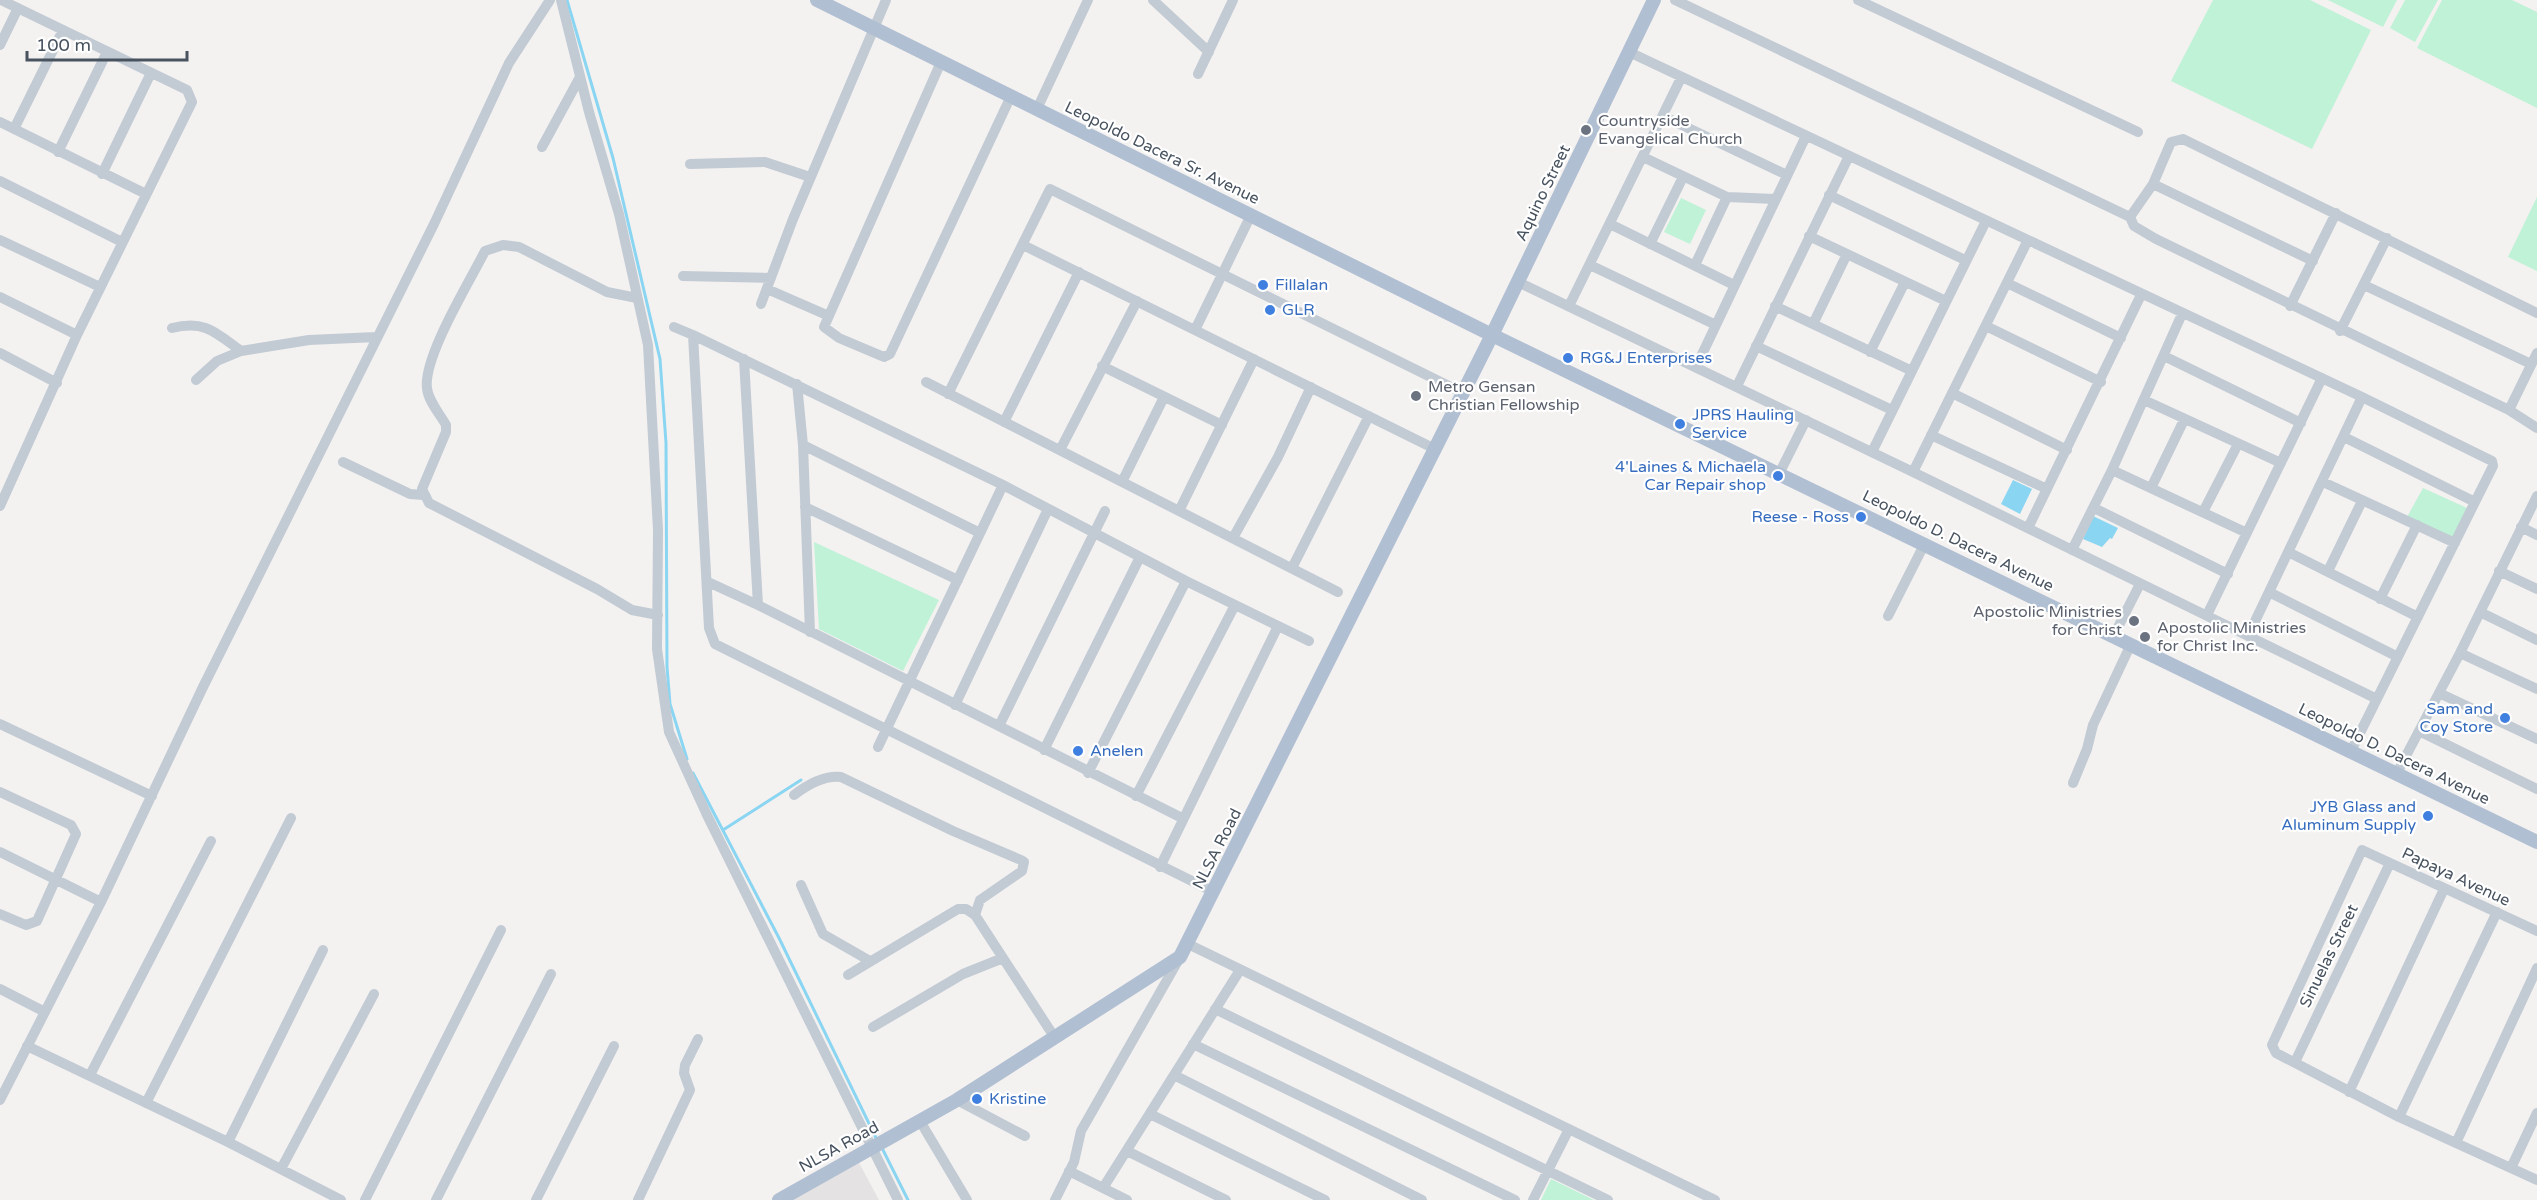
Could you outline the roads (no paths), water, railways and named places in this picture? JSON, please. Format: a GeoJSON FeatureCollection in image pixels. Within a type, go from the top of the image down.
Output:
{"type":"FeatureCollection","features":[{"type":"Feature","properties":{"kind":"main road","name":"Leopoldo Dacera Sr. Avenue"},"geometry":{"type":"LineString","coordinates":[[817,0],[835,4],[875,29],[1492,335]]}},
{"type":"Feature","properties":{"kind":"main road","name":"Aquino Street"},"geometry":{"type":"LineString","coordinates":[[1492,335],[1654,0]]}},
{"type":"Feature","properties":{"kind":"main road","name":"NLSA Road"},"geometry":{"type":"LineString","coordinates":[[779,1200],[957,1100],[1180,957],[1492,335]]}},
{"type":"Feature","properties":{"kind":"main road","name":"Leopoldo D. Dacera Avenue"},"geometry":{"type":"LineString","coordinates":[[1492,335],[1780,472],[2537,842]]}},
{"type":"Feature","properties":{"kind":"street"},"geometry":{"type":"LineString","coordinates":[[0,506],[77,335],[192,102],[187,90],[62,32],[1,0]]}},
{"type":"Feature","properties":{"kind":"street"},"geometry":{"type":"LineString","coordinates":[[0,1100],[4,1080],[27,1046],[101,902],[376,337],[434,224],[509,63],[550,0]]}},
{"type":"Feature","properties":{"kind":"street"},"geometry":{"type":"LineString","coordinates":[[561,0],[580,77],[612,187],[648,345],[658,530],[660,680],[669,732],[877,1145],[898,1200]]}},
{"type":"Feature","properties":{"kind":"street"},"geometry":{"type":"LineString","coordinates":[[761,304],[810,177],[886,0]]}},
{"type":"Feature","properties":{"kind":"street"},"geometry":{"type":"LineString","coordinates":[[1037,109],[1088,0]]}},
{"type":"Feature","properties":{"kind":"street"},"geometry":{"type":"LineString","coordinates":[[1153,0],[1209,52]]}},
{"type":"Feature","properties":{"kind":"street"},"geometry":{"type":"LineString","coordinates":[[1198,74],[1233,0]]}},
{"type":"Feature","properties":{"kind":"street"},"geometry":{"type":"LineString","coordinates":[[1675,0],[2130,217],[2134,226],[2156,239],[2340,331],[2509,410],[2537,428]]}},
{"type":"Feature","properties":{"kind":"street"},"geometry":{"type":"LineString","coordinates":[[1858,0],[2138,132]]}},
{"type":"Feature","properties":{"kind":"street"},"geometry":{"type":"LineString","coordinates":[[0,45],[18,8]]}},
{"type":"Feature","properties":{"kind":"street"},"geometry":{"type":"LineString","coordinates":[[14,129],[62,32]]}},
{"type":"Feature","properties":{"kind":"street"},"geometry":{"type":"LineString","coordinates":[[58,152],[107,52]]}},
{"type":"Feature","properties":{"kind":"street"},"geometry":{"type":"LineString","coordinates":[[1629,52],[2489,458],[2493,466],[2350,751]]}},
{"type":"Feature","properties":{"kind":"street"},"geometry":{"type":"LineString","coordinates":[[941,62],[824,327],[827,332],[879,356],[890,354],[1011,96]]}},
{"type":"Feature","properties":{"kind":"street"},"geometry":{"type":"LineString","coordinates":[[102,174],[151,73]]}},
{"type":"Feature","properties":{"kind":"street"},"geometry":{"type":"LineString","coordinates":[[542,147],[580,77]]}},
{"type":"Feature","properties":{"kind":"street"},"geometry":{"type":"LineString","coordinates":[[1569,306],[1681,78]]}},
{"type":"Feature","properties":{"kind":"street"},"geometry":{"type":"LineString","coordinates":[[1663,116],[1787,175]]}},
{"type":"Feature","properties":{"kind":"street"},"geometry":{"type":"LineString","coordinates":[[0,122],[146,194]]}},
{"type":"Feature","properties":{"kind":"street"},"geometry":{"type":"LineString","coordinates":[[1696,367],[1806,136]]}},
{"type":"Feature","properties":{"kind":"street"},"geometry":{"type":"LineString","coordinates":[[2130,217],[2154,184],[2171,142],[2183,139],[2537,313]]}},
{"type":"Feature","properties":{"kind":"street"},"geometry":{"type":"LineString","coordinates":[[1737,386],[1849,156]]}},
{"type":"Feature","properties":{"kind":"street"},"geometry":{"type":"LineString","coordinates":[[1643,157],[1727,197],[1775,199]]}},
{"type":"Feature","properties":{"kind":"street"},"geometry":{"type":"LineString","coordinates":[[690,164],[765,162],[810,177]]}},
{"type":"Feature","properties":{"kind":"street"},"geometry":{"type":"LineString","coordinates":[[1650,244],[1683,177]]}},
{"type":"Feature","properties":{"kind":"street"},"geometry":{"type":"LineString","coordinates":[[0,181],[122,242]]}},
{"type":"Feature","properties":{"kind":"street"},"geometry":{"type":"LineString","coordinates":[[2154,184],[2313,261]]}},
{"type":"Feature","properties":{"kind":"street"},"geometry":{"type":"LineString","coordinates":[[948,394],[1050,189],[1463,393]]}},
{"type":"Feature","properties":{"kind":"street"},"geometry":{"type":"LineString","coordinates":[[1829,195],[1965,260]]}},
{"type":"Feature","properties":{"kind":"street"},"geometry":{"type":"LineString","coordinates":[[1695,265],[1727,197]]}},
{"type":"Feature","properties":{"kind":"street"},"geometry":{"type":"LineString","coordinates":[[2290,306],[2336,213]]}},
{"type":"Feature","properties":{"kind":"street"},"geometry":{"type":"LineString","coordinates":[[1195,330],[1251,215]]}},
{"type":"Feature","properties":{"kind":"street"},"geometry":{"type":"LineString","coordinates":[[1872,452],[1986,220]]}},
{"type":"Feature","properties":{"kind":"street"},"geometry":{"type":"LineString","coordinates":[[1610,225],[1734,285]]}},
{"type":"Feature","properties":{"kind":"street"},"geometry":{"type":"LineString","coordinates":[[1809,236],[1946,301]]}},
{"type":"Feature","properties":{"kind":"street"},"geometry":{"type":"LineString","coordinates":[[2340,331],[2387,238]]}},
{"type":"Feature","properties":{"kind":"street"},"geometry":{"type":"LineString","coordinates":[[0,240],[100,287]]}},
{"type":"Feature","properties":{"kind":"street"},"geometry":{"type":"LineString","coordinates":[[1913,472],[2028,240]]}},
{"type":"Feature","properties":{"kind":"street"},"geometry":{"type":"LineString","coordinates":[[1023,244],[1435,449]]}},
{"type":"Feature","properties":{"kind":"street"},"geometry":{"type":"LineString","coordinates":[[638,298],[607,292],[515,246],[503,245],[485,251],[442,336],[429,370],[427,390],[446,425],[446,432],[423,483],[423,495],[429,503],[588,584],[632,610],[658,615]]}},
{"type":"Feature","properties":{"kind":"street"},"geometry":{"type":"LineString","coordinates":[[1813,324],[1847,254]]}},
{"type":"Feature","properties":{"kind":"street"},"geometry":{"type":"LineString","coordinates":[[1590,265],[1716,325]]}},
{"type":"Feature","properties":{"kind":"street"},"geometry":{"type":"LineString","coordinates":[[1004,422],[1079,272]]}},
{"type":"Feature","properties":{"kind":"street"},"geometry":{"type":"LineString","coordinates":[[683,276],[771,278]]}},
{"type":"Feature","properties":{"kind":"street"},"geometry":{"type":"LineString","coordinates":[[1518,282],[1737,386],[2377,699]]}},
{"type":"Feature","properties":{"kind":"street"},"geometry":{"type":"LineString","coordinates":[[1870,351],[1905,282]]}},
{"type":"Feature","properties":{"kind":"street"},"geometry":{"type":"LineString","coordinates":[[2007,283],[2121,338]]}},
{"type":"Feature","properties":{"kind":"street"},"geometry":{"type":"LineString","coordinates":[[2364,285],[2531,364]]}},
{"type":"Feature","properties":{"kind":"street"},"geometry":{"type":"LineString","coordinates":[[767,289],[829,316]]}},
{"type":"Feature","properties":{"kind":"street"},"geometry":{"type":"LineString","coordinates":[[2028,528],[2101,382],[2141,295]]}},
{"type":"Feature","properties":{"kind":"street"},"geometry":{"type":"LineString","coordinates":[[0,297],[77,335]]}},
{"type":"Feature","properties":{"kind":"street"},"geometry":{"type":"LineString","coordinates":[[1060,450],[1137,301]]}},
{"type":"Feature","properties":{"kind":"street"},"geometry":{"type":"LineString","coordinates":[[1775,306],[1912,371]]}},
{"type":"Feature","properties":{"kind":"street"},"geometry":{"type":"LineString","coordinates":[[2072,550],[2112,470],[2182,314]]}},
{"type":"Feature","properties":{"kind":"street"},"geometry":{"type":"LineString","coordinates":[[172,328],[193,324],[204,326],[242,351]]}},
{"type":"Feature","properties":{"kind":"street"},"geometry":{"type":"LineString","coordinates":[[1986,326],[2101,382]]}},
{"type":"Feature","properties":{"kind":"street"},"geometry":{"type":"LineString","coordinates":[[674,327],[797,384],[1003,485],[1185,581],[1309,641]]}},
{"type":"Feature","properties":{"kind":"street"},"geometry":{"type":"LineString","coordinates":[[693,335],[709,628],[715,645],[1214,892]]}},
{"type":"Feature","properties":{"kind":"street"},"geometry":{"type":"LineString","coordinates":[[196,380],[217,361],[242,351],[309,340],[376,337]]}},
{"type":"Feature","properties":{"kind":"street"},"geometry":{"type":"LineString","coordinates":[[1756,346],[1892,410]]}},
{"type":"Feature","properties":{"kind":"street"},"geometry":{"type":"LineString","coordinates":[[0,353],[57,382]]}},
{"type":"Feature","properties":{"kind":"street"},"geometry":{"type":"LineString","coordinates":[[2509,410],[2537,353]]}},
{"type":"Feature","properties":{"kind":"street"},"geometry":{"type":"LineString","coordinates":[[2164,356],[2301,423]]}},
{"type":"Feature","properties":{"kind":"street"},"geometry":{"type":"LineString","coordinates":[[744,359],[758,605]]}},
{"type":"Feature","properties":{"kind":"street"},"geometry":{"type":"LineString","coordinates":[[1179,511],[1254,359]]}},
{"type":"Feature","properties":{"kind":"street"},"geometry":{"type":"LineString","coordinates":[[1102,366],[1222,425]]}},
{"type":"Feature","properties":{"kind":"street"},"geometry":{"type":"LineString","coordinates":[[2207,615],[2322,378]]}},
{"type":"Feature","properties":{"kind":"street"},"geometry":{"type":"LineString","coordinates":[[926,382],[1338,592]]}},
{"type":"Feature","properties":{"kind":"street"},"geometry":{"type":"LineString","coordinates":[[797,384],[803,445],[810,632]]}},
{"type":"Feature","properties":{"kind":"street"},"geometry":{"type":"LineString","coordinates":[[1233,538],[1278,457],[1311,387]]}},
{"type":"Feature","properties":{"kind":"street"},"geometry":{"type":"LineString","coordinates":[[1952,393],[2067,450]]}},
{"type":"Feature","properties":{"kind":"street"},"geometry":{"type":"LineString","coordinates":[[1122,482],[1164,396]]}},
{"type":"Feature","properties":{"kind":"street"},"geometry":{"type":"LineString","coordinates":[[2248,636],[2362,397]]}},
{"type":"Feature","properties":{"kind":"street"},"geometry":{"type":"LineString","coordinates":[[2144,400],[2281,464]]}},
{"type":"Feature","properties":{"kind":"street"},"geometry":{"type":"LineString","coordinates":[[1292,568],[1369,416]]}},
{"type":"Feature","properties":{"kind":"street"},"geometry":{"type":"LineString","coordinates":[[1780,472],[1806,420]]}},
{"type":"Feature","properties":{"kind":"street"},"geometry":{"type":"LineString","coordinates":[[2151,488],[2184,420]]}},
{"type":"Feature","properties":{"kind":"street"},"geometry":{"type":"LineString","coordinates":[[1931,435],[2047,489]]}},
{"type":"Feature","properties":{"kind":"street"},"geometry":{"type":"LineString","coordinates":[[2344,437],[2475,502]]}},
{"type":"Feature","properties":{"kind":"street"},"geometry":{"type":"LineString","coordinates":[[2203,512],[2238,444]]}},
{"type":"Feature","properties":{"kind":"street"},"geometry":{"type":"LineString","coordinates":[[803,445],[980,533]]}},
{"type":"Feature","properties":{"kind":"street"},"geometry":{"type":"LineString","coordinates":[[343,462],[410,494],[423,495]]}},
{"type":"Feature","properties":{"kind":"street"},"geometry":{"type":"LineString","coordinates":[[2112,470],[2247,533]]}},
{"type":"Feature","properties":{"kind":"street"},"geometry":{"type":"LineString","coordinates":[[2323,482],[2455,543]]}},
{"type":"Feature","properties":{"kind":"street"},"geometry":{"type":"LineString","coordinates":[[878,747],[1003,485]]}},
{"type":"Feature","properties":{"kind":"street"},"geometry":{"type":"LineString","coordinates":[[2397,773],[2460,653],[2537,496]]}},
{"type":"Feature","properties":{"kind":"street"},"geometry":{"type":"LineString","coordinates":[[2328,571],[2362,501]]}},
{"type":"Feature","properties":{"kind":"street"},"geometry":{"type":"LineString","coordinates":[[805,507],[958,580]]}},
{"type":"Feature","properties":{"kind":"street"},"geometry":{"type":"LineString","coordinates":[[2094,508],[2228,574]]}},
{"type":"Feature","properties":{"kind":"street"},"geometry":{"type":"LineString","coordinates":[[955,705],[1048,509]]}},
{"type":"Feature","properties":{"kind":"street"},"geometry":{"type":"LineString","coordinates":[[999,726],[1105,511]]}},
{"type":"Feature","properties":{"kind":"street"},"geometry":{"type":"LineString","coordinates":[[2380,599],[2417,525]]}},
{"type":"Feature","properties":{"kind":"street"},"geometry":{"type":"LineString","coordinates":[[2521,527],[2537,535]]}},
{"type":"Feature","properties":{"kind":"street"},"geometry":{"type":"LineString","coordinates":[[1888,616],[1925,543]]}},
{"type":"Feature","properties":{"kind":"street"},"geometry":{"type":"LineString","coordinates":[[2288,552],[2418,617]]}},
{"type":"Feature","properties":{"kind":"street"},"geometry":{"type":"LineString","coordinates":[[1044,750],[1140,557]]}},
{"type":"Feature","properties":{"kind":"street"},"geometry":{"type":"LineString","coordinates":[[2499,571],[2537,589]]}},
{"type":"Feature","properties":{"kind":"street"},"geometry":{"type":"LineString","coordinates":[[1088,773],[1185,581]]}},
{"type":"Feature","properties":{"kind":"street"},"geometry":{"type":"LineString","coordinates":[[708,582],[1182,818]]}},
{"type":"Feature","properties":{"kind":"street"},"geometry":{"type":"LineString","coordinates":[[2114,635],[2140,584]]}},
{"type":"Feature","properties":{"kind":"street"},"geometry":{"type":"LineString","coordinates":[[2269,592],[2398,657]]}},
{"type":"Feature","properties":{"kind":"street"},"geometry":{"type":"LineString","coordinates":[[1136,796],[1235,605]]}},
{"type":"Feature","properties":{"kind":"street"},"geometry":{"type":"LineString","coordinates":[[2480,612],[2537,640]]}},
{"type":"Feature","properties":{"kind":"street"},"geometry":{"type":"LineString","coordinates":[[1160,867],[1278,626]]}},
{"type":"Feature","properties":{"kind":"street"},"geometry":{"type":"LineString","coordinates":[[2073,783],[2087,749],[2093,725],[2131,644]]}},
{"type":"Feature","properties":{"kind":"street"},"geometry":{"type":"LineString","coordinates":[[2460,653],[2537,689]]}},
{"type":"Feature","properties":{"kind":"street"},"geometry":{"type":"LineString","coordinates":[[2439,693],[2537,739]]}},
{"type":"Feature","properties":{"kind":"street"},"geometry":{"type":"LineString","coordinates":[[0,724],[152,796]]}},
{"type":"Feature","properties":{"kind":"street"},"geometry":{"type":"LineString","coordinates":[[2419,731],[2537,789]]}},
{"type":"Feature","properties":{"kind":"street"},"geometry":{"type":"LineString","coordinates":[[794,795],[808,784],[829,777],[841,777],[1024,862],[1022,871],[980,900],[975,915]]}},
{"type":"Feature","properties":{"kind":"street"},"geometry":{"type":"LineString","coordinates":[[0,792],[75,828],[75,838],[57,880],[33,924],[19,923],[0,914]]}},
{"type":"Feature","properties":{"kind":"street"},"geometry":{"type":"LineString","coordinates":[[146,1103],[291,818]]}},
{"type":"Feature","properties":{"kind":"street"},"geometry":{"type":"LineString","coordinates":[[90,1075],[211,841]]}},
{"type":"Feature","properties":{"kind":"street","name":"Papaya Avenue"},"geometry":{"type":"LineString","coordinates":[[2295,1062],[2273,1050],[2272,1042],[2362,850],[2537,931]]}},
{"type":"Feature","properties":{"kind":"street"},"geometry":{"type":"LineString","coordinates":[[0,852],[101,902]]}},
{"type":"Feature","properties":{"kind":"street","name":"Sinuelas Street"},"geometry":{"type":"LineString","coordinates":[[2295,1062],[2390,863]]}},
{"type":"Feature","properties":{"kind":"street"},"geometry":{"type":"LineString","coordinates":[[801,885],[823,934],[870,960]]}},
{"type":"Feature","properties":{"kind":"street"},"geometry":{"type":"LineString","coordinates":[[2349,1092],[2444,889]]}},
{"type":"Feature","properties":{"kind":"street"},"geometry":{"type":"LineString","coordinates":[[848,975],[958,909],[966,909],[975,915],[1054,1038]]}},
{"type":"Feature","properties":{"kind":"street"},"geometry":{"type":"LineString","coordinates":[[2399,1117],[2497,912]]}},
{"type":"Feature","properties":{"kind":"street"},"geometry":{"type":"LineString","coordinates":[[365,1200],[501,930]]}},
{"type":"Feature","properties":{"kind":"street"},"geometry":{"type":"LineString","coordinates":[[1188,944],[1715,1200]]}},
{"type":"Feature","properties":{"kind":"street"},"geometry":{"type":"LineString","coordinates":[[228,1142],[323,950]]}},
{"type":"Feature","properties":{"kind":"street"},"geometry":{"type":"LineString","coordinates":[[1056,1199],[1069,1171],[1084,1125],[1180,957]]}},
{"type":"Feature","properties":{"kind":"street"},"geometry":{"type":"LineString","coordinates":[[873,1028],[963,974],[1003,958]]}},
{"type":"Feature","properties":{"kind":"street"},"geometry":{"type":"LineString","coordinates":[[2456,1143],[2537,968]]}},
{"type":"Feature","properties":{"kind":"street"},"geometry":{"type":"LineString","coordinates":[[1103,1188],[1240,970]]}},
{"type":"Feature","properties":{"kind":"street"},"geometry":{"type":"LineString","coordinates":[[436,1200],[551,974]]}},
{"type":"Feature","properties":{"kind":"street"},"geometry":{"type":"LineString","coordinates":[[0,989],[45,1012]]}},
{"type":"Feature","properties":{"kind":"street"},"geometry":{"type":"LineString","coordinates":[[281,1169],[374,994]]}},
{"type":"Feature","properties":{"kind":"street"},"geometry":{"type":"LineString","coordinates":[[1215,1009],[1608,1200]]}},
{"type":"Feature","properties":{"kind":"street"},"geometry":{"type":"LineString","coordinates":[[638,1200],[690,1090],[684,1073],[685,1065],[698,1039]]}},
{"type":"Feature","properties":{"kind":"street"},"geometry":{"type":"LineString","coordinates":[[1193,1044],[1515,1200]]}},
{"type":"Feature","properties":{"kind":"street"},"geometry":{"type":"LineString","coordinates":[[27,1046],[228,1142],[341,1200]]}},
{"type":"Feature","properties":{"kind":"street"},"geometry":{"type":"LineString","coordinates":[[536,1200],[614,1046]]}},
{"type":"Feature","properties":{"kind":"street"},"geometry":{"type":"LineString","coordinates":[[2295,1062],[2399,1117],[2537,1180]]}},
{"type":"Feature","properties":{"kind":"street"},"geometry":{"type":"LineString","coordinates":[[1174,1074],[1422,1200]]}},
{"type":"Feature","properties":{"kind":"street"},"geometry":{"type":"LineString","coordinates":[[957,1100],[1025,1136]]}},
{"type":"Feature","properties":{"kind":"street"},"geometry":{"type":"LineString","coordinates":[[2511,1168],[2537,1113]]}},
{"type":"Feature","properties":{"kind":"street"},"geometry":{"type":"LineString","coordinates":[[1150,1114],[1325,1200]]}},
{"type":"Feature","properties":{"kind":"street"},"geometry":{"type":"LineString","coordinates":[[920,1121],[967,1200]]}},
{"type":"Feature","properties":{"kind":"street"},"geometry":{"type":"LineString","coordinates":[[1533,1200],[1569,1129]]}},
{"type":"Feature","properties":{"kind":"street"},"geometry":{"type":"LineString","coordinates":[[1127,1151],[1226,1200]]}},
{"type":"Feature","properties":{"kind":"street"},"geometry":{"type":"LineString","coordinates":[[1069,1171],[1127,1200]]}},
{"type":"Feature","properties":{"kind":"water"},"geometry":{"type":"Polygon","coordinates":[[[2013,480],[2032,489],[2020,514],[2001,504],[2013,480]]]}},
{"type":"Feature","properties":{"kind":"water"},"geometry":{"type":"Polygon","coordinates":[[[2093,516],[2118,528],[2112,539],[2110,538],[2102,547],[2083,539],[2093,516]]]}},
{"type":"Feature","properties":{"kind":"waterway"},"geometry":{"type":"LineString","coordinates":[[567,0],[613,158],[660,359],[666,443],[667,667],[670,704],[687,759]]}},
{"type":"Feature","properties":{"kind":"waterway"},"geometry":{"type":"LineString","coordinates":[[693,773],[779,938],[877,1140]]}},
{"type":"Feature","properties":{"kind":"waterway"},"geometry":{"type":"LineString","coordinates":[[723,830],[801,780]]}},
{"type":"Feature","properties":{"kind":"waterway"},"geometry":{"type":"LineString","coordinates":[[882,1148],[908,1200]]}},
{"type":"Feature","properties":{"kind":"place","name":"Countryside Evangelical Church"},"geometry":{"type":"Point","coordinates":[1586,130]}},
{"type":"Feature","properties":{"kind":"place","name":"Fillalan"},"geometry":{"type":"Point","coordinates":[1263,285]}},
{"type":"Feature","properties":{"kind":"place","name":"GLR"},"geometry":{"type":"Point","coordinates":[1270,310]}},
{"type":"Feature","properties":{"kind":"place","name":"RG&J Enterprises"},"geometry":{"type":"Point","coordinates":[1568,358]}},
{"type":"Feature","properties":{"kind":"place","name":"Metro Gensan Christian Fellowship"},"geometry":{"type":"Point","coordinates":[1416,396]}},
{"type":"Feature","properties":{"kind":"place","name":"JPRS Hauling Service"},"geometry":{"type":"Point","coordinates":[1680,424]}},
{"type":"Feature","properties":{"kind":"place","name":"4'Laines & Michaela Car Repair shop"},"geometry":{"type":"Point","coordinates":[1778,476]}},
{"type":"Feature","properties":{"kind":"place","name":"Reese - Ross"},"geometry":{"type":"Point","coordinates":[1861,517]}},
{"type":"Feature","properties":{"kind":"place","name":"Apostolic Ministries for Christ"},"geometry":{"type":"Point","coordinates":[2134,621]}},
{"type":"Feature","properties":{"kind":"place","name":"Apostolic Ministries for Christ Inc."},"geometry":{"type":"Point","coordinates":[2145,637]}},
{"type":"Feature","properties":{"kind":"place","name":"Sam and Coy Store"},"geometry":{"type":"Point","coordinates":[2505,718]}},
{"type":"Feature","properties":{"kind":"place","name":"Anelen"},"geometry":{"type":"Point","coordinates":[1078,751]}},
{"type":"Feature","properties":{"kind":"place","name":"JYB Glass and Aluminum Supply"},"geometry":{"type":"Point","coordinates":[2428,816]}},
{"type":"Feature","properties":{"kind":"place","name":"Kristine"},"geometry":{"type":"Point","coordinates":[977,1099]}}]}
